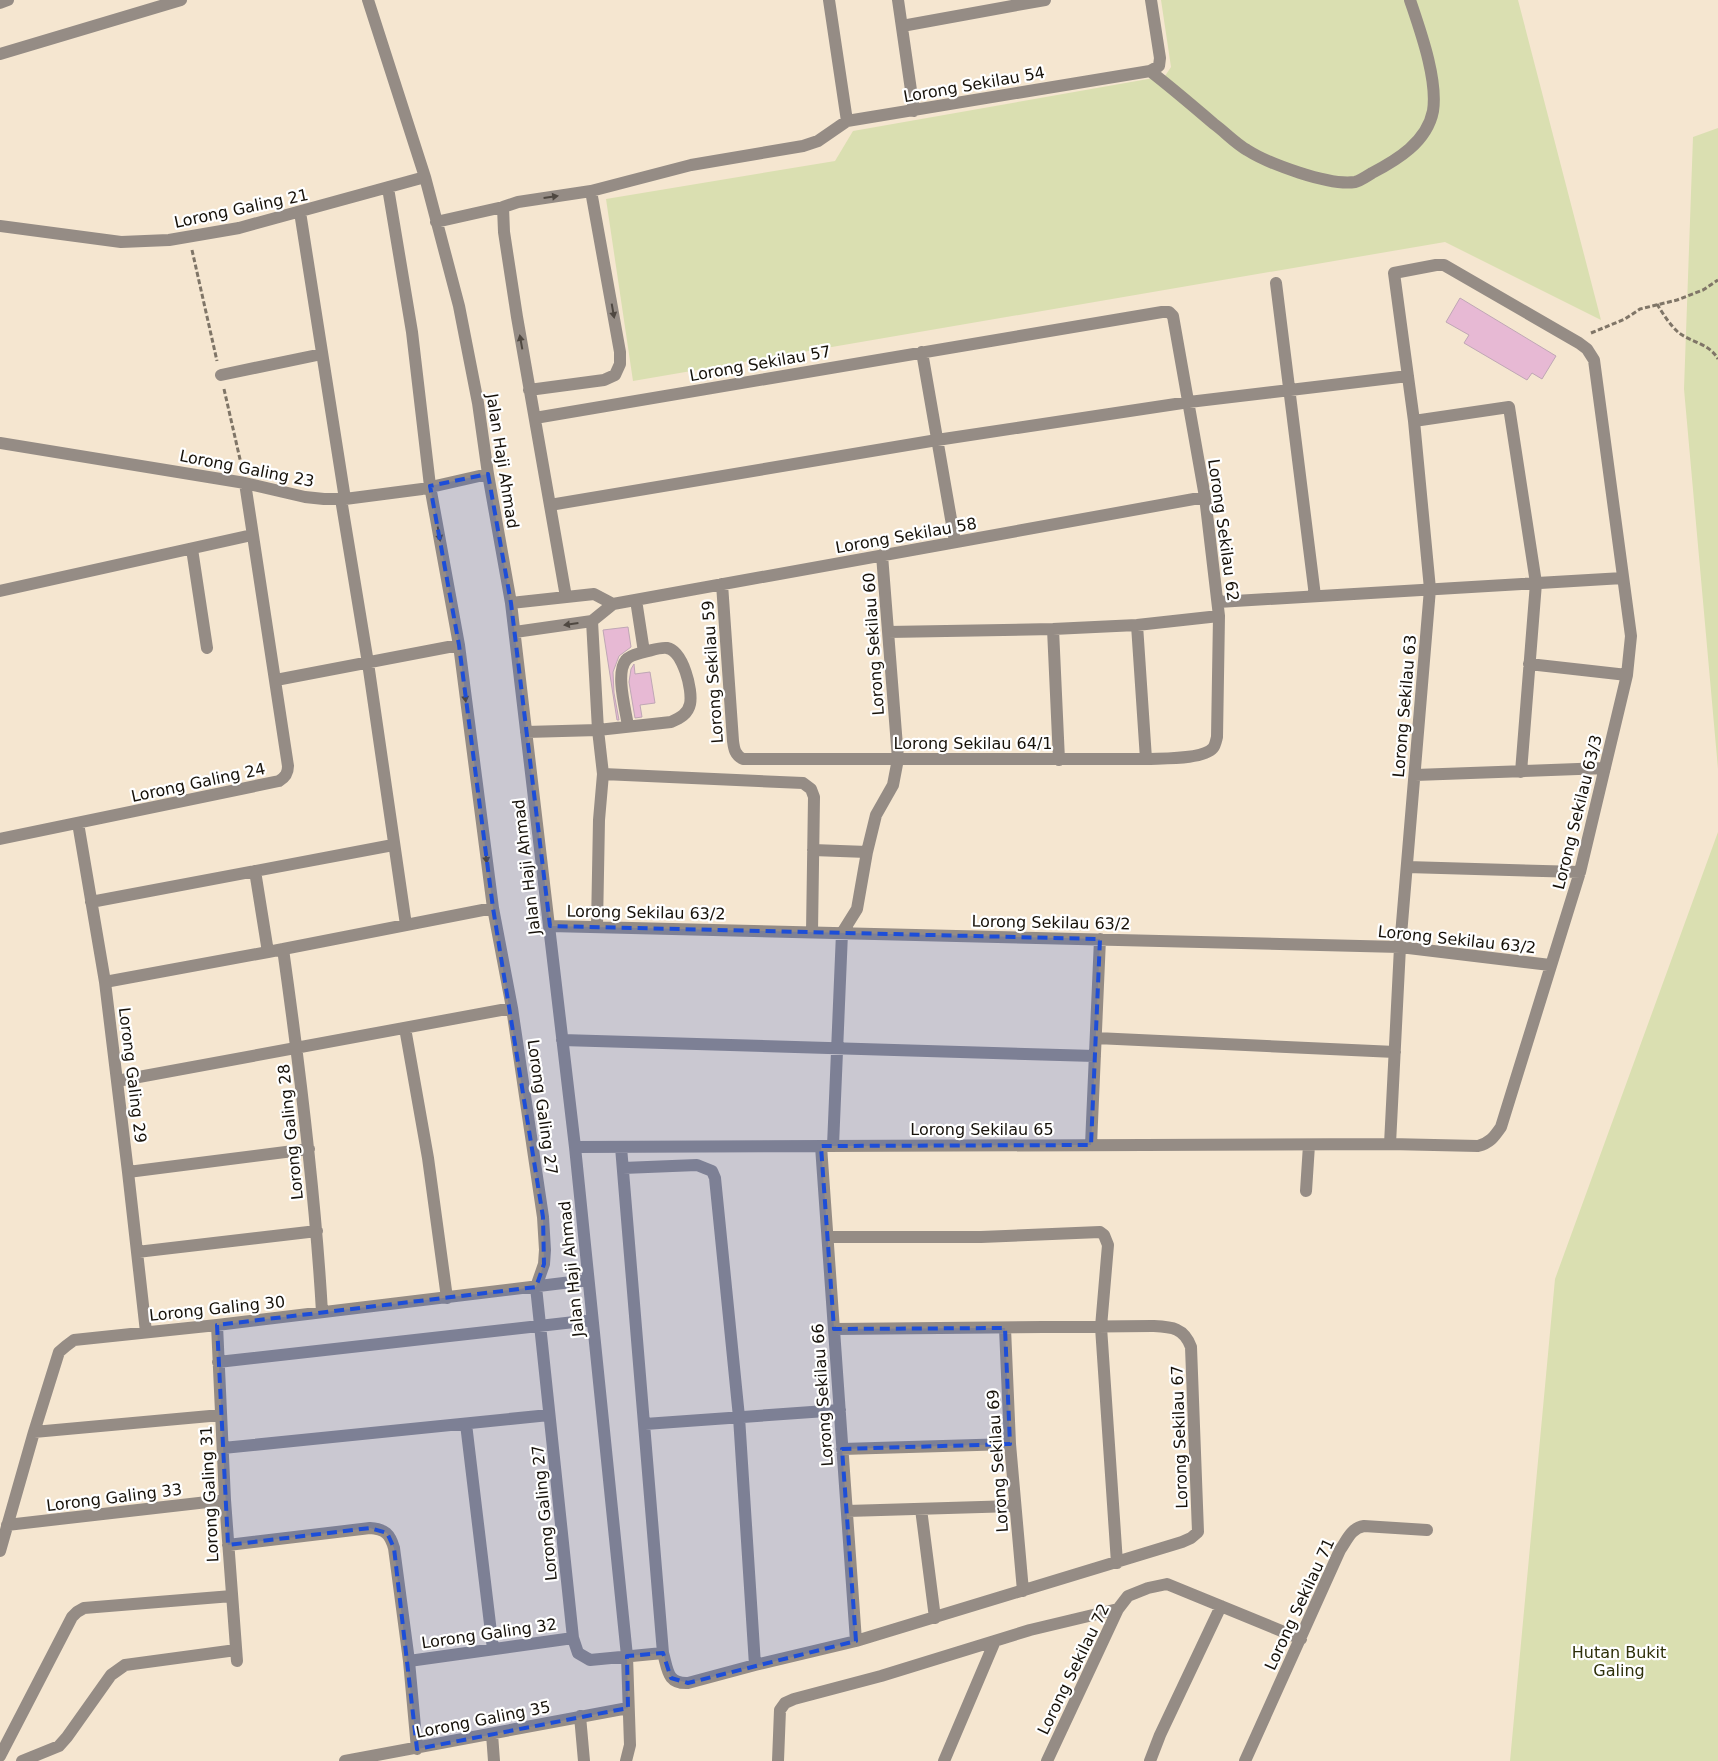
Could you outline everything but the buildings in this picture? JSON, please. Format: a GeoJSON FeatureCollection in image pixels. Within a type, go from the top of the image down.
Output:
{"type":"FeatureCollection","features":[{"type":"Feature","properties":{"kind":"street"},"geometry":{"type":"LineString","coordinates":[[0,3],[8,0]]}},
{"type":"Feature","properties":{"kind":"street"},"geometry":{"type":"LineString","coordinates":[[0,54],[142,6],[181,0]]}},
{"type":"Feature","properties":{"kind":"street","name":"Jalan Haji Ahmad"},"geometry":{"type":"LineString","coordinates":[[368,0],[425,177],[459,306],[478,403],[488,474],[511,603],[575,1147],[626,1656],[630,1745],[626,1761]]}},
{"type":"Feature","properties":{"kind":"street"},"geometry":{"type":"LineString","coordinates":[[436,222],[518,202],[591,191],[691,165],[818,142],[848,121],[829,0]]}},
{"type":"Feature","properties":{"kind":"street"},"geometry":{"type":"LineString","coordinates":[[898,0],[914,111]]}},
{"type":"Feature","properties":{"kind":"street"},"geometry":{"type":"LineString","coordinates":[[902,26],[1045,0]]}},
{"type":"Feature","properties":{"kind":"street"},"geometry":{"type":"LineString","coordinates":[[1150,0],[1160,58],[1159,66],[1150,71],[1245,150],[1284,167],[1336,181],[1356,182],[1393,162],[1409,150],[1424,131],[1432,112],[1434,98],[1424,42],[1410,0]]}},
{"type":"Feature","properties":{"kind":"street","name":"Lorong Sekilau 54"},"geometry":{"type":"LineString","coordinates":[[848,121],[1150,71]]}},
{"type":"Feature","properties":{"kind":"street","name":"Lorong Galing 21"},"geometry":{"type":"LineString","coordinates":[[0,226],[121,242],[168,240],[239,228],[425,177]]}},
{"type":"Feature","properties":{"kind":"street"},"geometry":{"type":"LineString","coordinates":[[105,982],[283,950],[493,908],[459,645],[430,486],[414,351],[388,188]]}},
{"type":"Feature","properties":{"kind":"street"},"geometry":{"type":"LineString","coordinates":[[530,390],[604,380],[615,375],[620,364],[620,352],[591,191]]}},
{"type":"Feature","properties":{"kind":"street"},"geometry":{"type":"LineString","coordinates":[[503,207],[504,232],[566,597]]}},
{"type":"Feature","properties":{"kind":"street"},"geometry":{"type":"LineString","coordinates":[[300,212],[406,925]]}},
{"type":"Feature","properties":{"kind":"street","name":"Lorong Sekilau 63"},"geometry":{"type":"LineString","coordinates":[[1390,1144],[1400,947],[1430,589],[1414,421],[1394,273],[1444,265],[1579,342]]}},
{"type":"Feature","properties":{"kind":"street"},"geometry":{"type":"LineString","coordinates":[[1276,283],[1315,596]]}},
{"type":"Feature","properties":{"kind":"street","name":"Lorong Sekilau 57"},"geometry":{"type":"LineString","coordinates":[[535,418],[1169,312]]}},
{"type":"Feature","properties":{"kind":"street","name":"Lorong Sekilau 62"},"geometry":{"type":"LineString","coordinates":[[1169,312],[1176,324],[1204,497],[1218,602],[1217,737],[1214,748],[1207,753]]}},
{"type":"Feature","properties":{"kind":"street","name":"Lorong Sekilau 63/3"},"geometry":{"type":"LineString","coordinates":[[1390,1144],[1478,1146],[1486,1144],[1501,1127],[1580,872],[1627,675],[1631,636],[1594,360],[1588,349],[1579,342]]}},
{"type":"Feature","properties":{"kind":"street"},"geometry":{"type":"LineString","coordinates":[[922,352],[956,542]]}},
{"type":"Feature","properties":{"kind":"street"},"geometry":{"type":"LineString","coordinates":[[220,375],[322,354]]}},
{"type":"Feature","properties":{"kind":"street"},"geometry":{"type":"LineString","coordinates":[[550,505],[937,440],[1189,402],[1408,376]]}},
{"type":"Feature","properties":{"kind":"street"},"geometry":{"type":"LineString","coordinates":[[1414,421],[1509,407],[1536,583],[1521,772]]}},
{"type":"Feature","properties":{"kind":"street","name":"Lorong Galing 23"},"geometry":{"type":"LineString","coordinates":[[0,443],[245,483],[305,497],[343,499],[430,486],[488,474]]}},
{"type":"Feature","properties":{"kind":"street","name":"Lorong Galing 24"},"geometry":{"type":"LineString","coordinates":[[0,839],[279,781],[284,778],[288,772],[288,766],[245,483]]}},
{"type":"Feature","properties":{"kind":"street","name":"Lorong Sekilau 58"},"geometry":{"type":"LineString","coordinates":[[592,621],[613,604],[1204,497]]}},
{"type":"Feature","properties":{"kind":"street"},"geometry":{"type":"LineString","coordinates":[[0,591],[252,535]]}},
{"type":"Feature","properties":{"kind":"street"},"geometry":{"type":"LineString","coordinates":[[192,549],[207,648]]}},
{"type":"Feature","properties":{"kind":"street","name":"Lorong Sekilau 60"},"geometry":{"type":"LineString","coordinates":[[842,933],[857,909],[876,815],[893,785],[898,759],[882,555]]}},
{"type":"Feature","properties":{"kind":"street"},"geometry":{"type":"LineString","coordinates":[[1218,602],[1623,578]]}},
{"type":"Feature","properties":{"kind":"street","name":"Lorong Sekilau 59"},"geometry":{"type":"LineString","coordinates":[[722,584],[732,741],[738,757]]}},
{"type":"Feature","properties":{"kind":"street"},"geometry":{"type":"LineString","coordinates":[[511,603],[594,594],[613,604]]}},
{"type":"Feature","properties":{"kind":"street"},"geometry":{"type":"LineString","coordinates":[[636,600],[644,652]]}},
{"type":"Feature","properties":{"kind":"street"},"geometry":{"type":"LineString","coordinates":[[888,632],[1053,630],[1136,625],[1219,616]]}},
{"type":"Feature","properties":{"kind":"street"},"geometry":{"type":"LineString","coordinates":[[515,632],[592,621],[598,730],[603,774],[599,820],[598,926]]}},
{"type":"Feature","properties":{"kind":"street"},"geometry":{"type":"LineString","coordinates":[[1136,625],[1146,759]]}},
{"type":"Feature","properties":{"kind":"street"},"geometry":{"type":"LineString","coordinates":[[1053,630],[1060,760]]}},
{"type":"Feature","properties":{"kind":"street"},"geometry":{"type":"LineString","coordinates":[[276,680],[459,645]]}},
{"type":"Feature","properties":{"kind":"street"},"geometry":{"type":"LineString","coordinates":[[526,732],[598,730],[671,722],[682,717],[690,704],[689,689],[683,662],[675,652],[667,648],[644,652],[630,656],[624,661],[621,671],[621,684],[628,726]]}},
{"type":"Feature","properties":{"kind":"street"},"geometry":{"type":"LineString","coordinates":[[1529,664],[1627,675]]}},
{"type":"Feature","properties":{"kind":"street","name":"Lorong Sekilau 64/1"},"geometry":{"type":"LineString","coordinates":[[738,757],[743,759],[1060,760],[1146,759],[1196,756],[1207,753]]}},
{"type":"Feature","properties":{"kind":"street"},"geometry":{"type":"LineString","coordinates":[[1415,775],[1605,768]]}},
{"type":"Feature","properties":{"kind":"street"},"geometry":{"type":"LineString","coordinates":[[603,774],[803,783],[811,789],[814,797],[812,932]]}},
{"type":"Feature","properties":{"kind":"street","name":"Lorong Galing 29"},"geometry":{"type":"LineString","coordinates":[[78,823],[105,982],[146,1332]]}},
{"type":"Feature","properties":{"kind":"street"},"geometry":{"type":"LineString","coordinates":[[91,902],[394,845]]}},
{"type":"Feature","properties":{"kind":"street"},"geometry":{"type":"LineString","coordinates":[[813,850],[867,852]]}},
{"type":"Feature","properties":{"kind":"street"},"geometry":{"type":"LineString","coordinates":[[1407,867],[1580,872]]}},
{"type":"Feature","properties":{"kind":"street"},"geometry":{"type":"LineString","coordinates":[[255,871],[268,952]]}},
{"type":"Feature","properties":{"kind":"street","name":"Lorong Galing 27"},"geometry":{"type":"LineString","coordinates":[[493,908],[512,1008],[544,1226],[546,1250],[544,1264],[536,1287],[573,1638],[578,1653],[590,1660],[663,1653]]}},
{"type":"Feature","properties":{"kind":"street","name":"Lorong Sekilau 63/2"},"geometry":{"type":"LineString","coordinates":[[550,926],[1400,947],[1550,965]]}},
{"type":"Feature","properties":{"kind":"street","name":"Lorong Sekilau 66"},"geometry":{"type":"LineString","coordinates":[[842,933],[837,1049],[827,1146],[828,1237],[856,1642]]}},
{"type":"Feature","properties":{"kind":"street"},"geometry":{"type":"LineString","coordinates":[[1092,1145],[1100,939]]}},
{"type":"Feature","properties":{"kind":"street","name":"Lorong Galing 28"},"geometry":{"type":"LineString","coordinates":[[283,950],[309,1149],[322,1312]]}},
{"type":"Feature","properties":{"kind":"street"},"geometry":{"type":"LineString","coordinates":[[117,1081],[512,1008]]}},
{"type":"Feature","properties":{"kind":"street"},"geometry":{"type":"LineString","coordinates":[[405,1028],[428,1158],[447,1298]]}},
{"type":"Feature","properties":{"kind":"street"},"geometry":{"type":"LineString","coordinates":[[1096,1038],[1395,1052]]}},
{"type":"Feature","properties":{"kind":"street"},"geometry":{"type":"LineString","coordinates":[[562,1040],[1095,1056]]}},
{"type":"Feature","properties":{"kind":"street","name":"Lorong Sekilau 65"},"geometry":{"type":"LineString","coordinates":[[575,1147],[1390,1144]]}},
{"type":"Feature","properties":{"kind":"street"},"geometry":{"type":"LineString","coordinates":[[1306,1191],[1309,1145]]}},
{"type":"Feature","properties":{"kind":"street"},"geometry":{"type":"LineString","coordinates":[[621,1147],[663,1653]]}},
{"type":"Feature","properties":{"kind":"street"},"geometry":{"type":"LineString","coordinates":[[128,1172],[309,1149]]}},
{"type":"Feature","properties":{"kind":"street"},"geometry":{"type":"LineString","coordinates":[[623,1168],[697,1166],[712,1171],[716,1178],[739,1417],[755,1665]]}},
{"type":"Feature","properties":{"kind":"street"},"geometry":{"type":"LineString","coordinates":[[137,1252],[317,1231]]}},
{"type":"Feature","properties":{"kind":"street"},"geometry":{"type":"LineString","coordinates":[[828,1237],[981,1237],[1100,1232],[1104,1235],[1108,1245],[1101,1327],[1117,1562]]}},
{"type":"Feature","properties":{"kind":"street","name":"Lorong Galing 30"},"geometry":{"type":"LineString","coordinates":[[0,1551],[59,1352],[74,1340],[217,1325],[588,1280]]}},
{"type":"Feature","properties":{"kind":"street"},"geometry":{"type":"LineString","coordinates":[[218,1362],[592,1320]]}},
{"type":"Feature","properties":{"kind":"street","name":"Lorong Galing 31"},"geometry":{"type":"LineString","coordinates":[[22,1761],[59,1746],[67,1738],[111,1675],[125,1665],[237,1656],[225,1500],[217,1325]]}},
{"type":"Feature","properties":{"kind":"street","name":"Lorong Sekilau 67"},"geometry":{"type":"LineString","coordinates":[[663,1653],[671,1678],[677,1684],[688,1683],[755,1665],[856,1642],[1182,1542],[1198,1532],[1191,1347],[1184,1333],[1169,1327],[834,1329]]}},
{"type":"Feature","properties":{"kind":"street","name":"Lorong Sekilau 69"},"geometry":{"type":"LineString","coordinates":[[1005,1328],[1010,1444],[1023,1591]]}},
{"type":"Feature","properties":{"kind":"street"},"geometry":{"type":"LineString","coordinates":[[645,1424],[840,1410]]}},
{"type":"Feature","properties":{"kind":"street"},"geometry":{"type":"LineString","coordinates":[[34,1432],[221,1415]]}},
{"type":"Feature","properties":{"kind":"street"},"geometry":{"type":"LineString","coordinates":[[223,1448],[549,1415]]}},
{"type":"Feature","properties":{"kind":"street"},"geometry":{"type":"LineString","coordinates":[[466,1424],[493,1649]]}},
{"type":"Feature","properties":{"kind":"street"},"geometry":{"type":"LineString","coordinates":[[842,1449],[1010,1444]]}},
{"type":"Feature","properties":{"kind":"street","name":"Lorong Galing 33"},"geometry":{"type":"LineString","coordinates":[[7,1525],[225,1500]]}},
{"type":"Feature","properties":{"kind":"street"},"geometry":{"type":"LineString","coordinates":[[847,1511],[1015,1506]]}},
{"type":"Feature","properties":{"kind":"street"},"geometry":{"type":"LineString","coordinates":[[921,1509],[935,1618]]}},
{"type":"Feature","properties":{"kind":"street","name":"Lorong Sekilau 71"},"geometry":{"type":"LineString","coordinates":[[1245,1761],[1340,1550],[1352,1532],[1357,1527],[1364,1526],[1427,1530]]}},
{"type":"Feature","properties":{"kind":"street","name":"Lorong Galing 32"},"geometry":{"type":"LineString","coordinates":[[228,1545],[370,1528],[381,1529],[387,1533],[392,1540],[394,1548],[409,1662],[417,1749]]}},
{"type":"Feature","properties":{"kind":"street","name":"Lorong Sekilau 72"},"geometry":{"type":"LineString","coordinates":[[1047,1761],[1118,1610],[1128,1596],[1148,1588],[1167,1584],[1301,1639]]}},
{"type":"Feature","properties":{"kind":"street"},"geometry":{"type":"LineString","coordinates":[[0,1756],[72,1617],[77,1612],[84,1608],[232,1596]]}},
{"type":"Feature","properties":{"kind":"street"},"geometry":{"type":"LineString","coordinates":[[1150,1761],[1160,1735],[1221,1606]]}},
{"type":"Feature","properties":{"kind":"street"},"geometry":{"type":"LineString","coordinates":[[778,1761],[780,1710],[785,1703],[794,1699],[881,1676],[1030,1630],[1118,1610]]}},
{"type":"Feature","properties":{"kind":"street","name":"Lorong Galing 32"},"geometry":{"type":"LineString","coordinates":[[409,1662],[573,1638]]}},
{"type":"Feature","properties":{"kind":"street"},"geometry":{"type":"LineString","coordinates":[[944,1761],[995,1641]]}},
{"type":"Feature","properties":{"kind":"street","name":"Lorong Galing 35"},"geometry":{"type":"LineString","coordinates":[[345,1761],[391,1757],[417,1749],[628,1708]]}},
{"type":"Feature","properties":{"kind":"street"},"geometry":{"type":"LineString","coordinates":[[580,1716],[584,1761]]}},
{"type":"Feature","properties":{"kind":"street"},"geometry":{"type":"LineString","coordinates":[[492,1734],[494,1761]]}},
{"type":"Feature","properties":{"kind":"street","name":"Jalan Haji Ahmad"},"geometry":{"type":"LineString","coordinates":[[630,1745],[637,1761]]}},
{"type":"Feature","properties":{"kind":"path"},"geometry":{"type":"LineString","coordinates":[[1579,342],[1593,332],[1624,319],[1640,309],[1703,290],[1718,280]]}},
{"type":"Feature","properties":{"kind":"path"},"geometry":{"type":"LineString","coordinates":[[1657,304],[1668,321],[1680,334],[1697,341],[1716,354],[1718,359]]}},
{"type":"Feature","properties":{"kind":"highlighted area"},"geometry":{"type":"Polygon","coordinates":[[[488,474],[511,603],[550,926],[1100,939],[1091,1145],[821,1146],[834,1329],[1005,1328],[1010,1444],[842,1449],[856,1641],[688,1683],[671,1678],[663,1653],[627,1656],[628,1708],[417,1749],[394,1548],[387,1533],[370,1528],[228,1545],[217,1325],[536,1287],[544,1264],[543,1217],[493,908],[459,645],[430,486],[488,474]]]}},
{"type":"Feature","properties":{"kind":"green space"},"geometry":{"type":"Polygon","coordinates":[[[1161,0],[1518,0],[1601,320],[1445,242],[633,381],[606,199],[835,161],[853,131],[1165,76],[1171,67],[1161,0]]]}},
{"type":"Feature","properties":{"kind":"green space"},"geometry":{"type":"Polygon","coordinates":[[[1718,128],[1718,769],[1684,389],[1693,137],[1718,128]]]}},
{"type":"Feature","properties":{"kind":"green space","name":"Hutan Bukit Galing"},"geometry":{"type":"Polygon","coordinates":[[[1718,832],[1718,1761],[1510,1761],[1555,1279],[1718,832]]]}}]}
